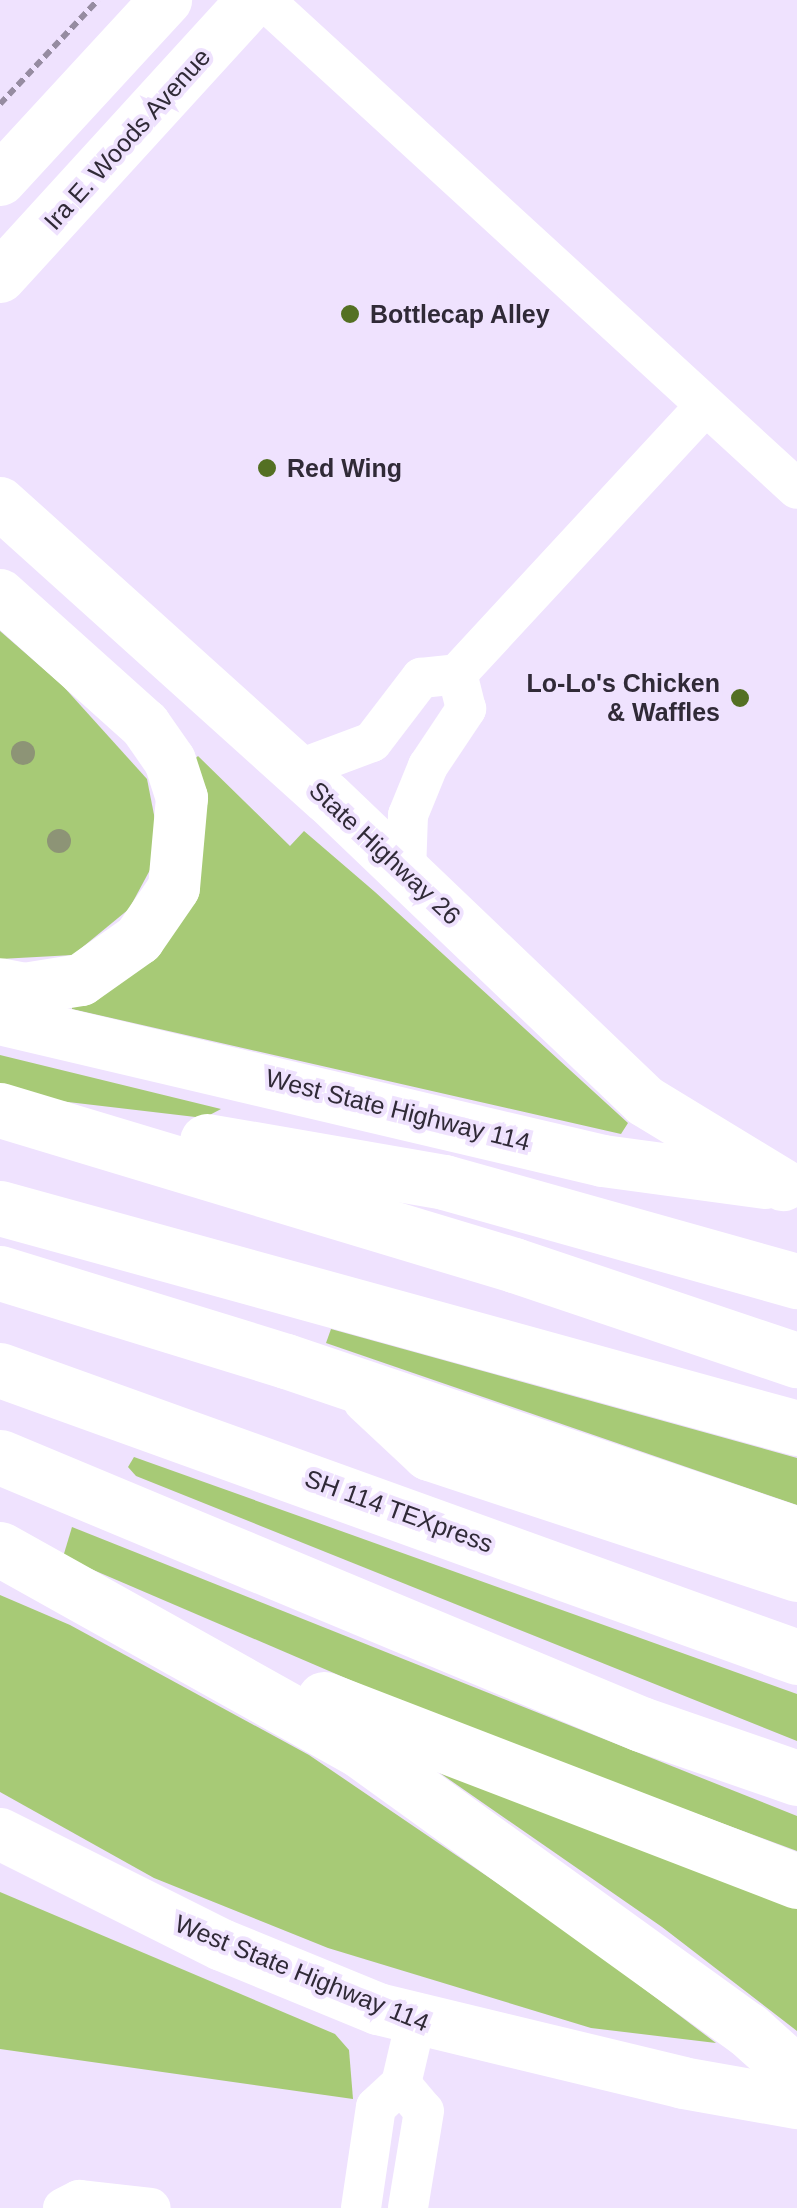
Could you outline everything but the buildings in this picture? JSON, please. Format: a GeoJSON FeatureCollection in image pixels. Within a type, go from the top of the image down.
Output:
{"type":"FeatureCollection","features":[{"type":"Feature","properties":{"kind":"highway"},"geometry":{"type":"LineString","coordinates":[[0,1110],[514,1265],[797,1360]]}},
{"type":"Feature","properties":{"kind":"highway"},"geometry":{"type":"LineString","coordinates":[[0,1122],[130,1130],[444,1182],[797,1281]]}},
{"type":"Feature","properties":{"kind":"highway"},"geometry":{"type":"LineString","coordinates":[[0,1208],[797,1428]]}},
{"type":"Feature","properties":{"kind":"highway"},"geometry":{"type":"LineString","coordinates":[[0,1273],[356,1384],[797,1534]]}},
{"type":"Feature","properties":{"kind":"highway","name":"SH 114 TEXpress"},"geometry":{"type":"LineString","coordinates":[[0,1370],[797,1658]]}},
{"type":"Feature","properties":{"kind":"highway"},"geometry":{"type":"LineString","coordinates":[[356,1384],[429,1453],[797,1574]]}},
{"type":"Feature","properties":{"kind":"highway"},"geometry":{"type":"LineString","coordinates":[[0,1457],[641,1724],[797,1778]]}},
{"type":"Feature","properties":{"kind":"highway"},"geometry":{"type":"LineString","coordinates":[[0,1549],[360,1751],[747,2030],[797,2074]]}},
{"type":"Feature","properties":{"kind":"highway"},"geometry":{"type":"LineString","coordinates":[[0,1572],[525,1782],[797,1881]]}},
{"type":"Feature","properties":{"kind":"main road"},"geometry":{"type":"LineString","coordinates":[[0,180],[166,0]]}},
{"type":"Feature","properties":{"kind":"main road","name":"Ira E. Woods Avenue"},"geometry":{"type":"LineString","coordinates":[[0,313],[16,260],[253,0]]}},
{"type":"Feature","properties":{"kind":"main road","name":"State Highway 26"},"geometry":{"type":"LineString","coordinates":[[0,470],[19,519],[297,770],[645,1100],[790,1188]]}},
{"type":"Feature","properties":{"kind":"main road"},"geometry":{"type":"LineString","coordinates":[[0,595],[145,725],[170,761],[182,798],[174,888],[139,938],[81,980],[25,989],[0,984]]}},
{"type":"Feature","properties":{"kind":"main road","name":"West State Highway 114"},"geometry":{"type":"LineString","coordinates":[[0,1020],[603,1161],[790,1188]]}},
{"type":"Feature","properties":{"kind":"main road","name":"West State Highway 114"},"geometry":{"type":"LineString","coordinates":[[0,1834],[90,1884],[222,1946],[416,2020],[797,2103]]}},
{"type":"Feature","properties":{"kind":"main road"},"geometry":{"type":"LineString","coordinates":[[0,1875],[90,1884]]}},
{"type":"Feature","properties":{"kind":"lane"},"geometry":{"type":"LineString","coordinates":[[264,0],[797,489]]}},
{"type":"Feature","properties":{"kind":"lane"},"geometry":{"type":"LineString","coordinates":[[297,770],[372,742],[420,678],[458,674],[704,406]]}},
{"type":"Feature","properties":{"kind":"lane"},"geometry":{"type":"LineString","coordinates":[[406,872],[408,814],[428,766],[466,709],[458,674]]}},
{"type":"Feature","properties":{"kind":"lane"},"geometry":{"type":"LineString","coordinates":[[361,2208],[376,2108],[401,2084],[416,2020]]}},
{"type":"Feature","properties":{"kind":"lane"},"geometry":{"type":"LineString","coordinates":[[401,2084],[424,2111],[408,2208]]}},
{"type":"Feature","properties":{"kind":"lane"},"geometry":{"type":"LineString","coordinates":[[64,2208],[79,2200],[151,2208]]}},
{"type":"Feature","properties":{"kind":"path"},"geometry":{"type":"LineString","coordinates":[[0,104],[98,0]]}},
{"type":"Feature","properties":{"kind":"green space"},"geometry":{"type":"Polygon","coordinates":[[[0,631],[63,686],[147,779],[156,825],[151,868],[129,909],[73,955],[0,959],[0,631]]]}},
{"type":"Feature","properties":{"kind":"green space"},"geometry":{"type":"Polygon","coordinates":[[[198,756],[290,846],[304,831],[375,892],[628,1123],[621,1134],[72,1009],[72,997],[130,966],[187,766],[198,756]]]}},
{"type":"Feature","properties":{"kind":"green space"},"geometry":{"type":"Polygon","coordinates":[[[0,1055],[221,1109],[204,1118],[0,1094],[0,1055]]]}},
{"type":"Feature","properties":{"kind":"green space"},"geometry":{"type":"Polygon","coordinates":[[[331,1329],[797,1458],[797,1505],[326,1343],[331,1329]]]}},
{"type":"Feature","properties":{"kind":"green space"},"geometry":{"type":"Polygon","coordinates":[[[134,1457],[797,1694],[797,1741],[136,1476],[128,1467],[134,1457]]]}},
{"type":"Feature","properties":{"kind":"green space"},"geometry":{"type":"Polygon","coordinates":[[[72,1527],[797,1816],[797,1851],[448,1722],[63,1557],[72,1527]]]}},
{"type":"Feature","properties":{"kind":"green space"},"geometry":{"type":"Polygon","coordinates":[[[0,1595],[70,1625],[309,1755],[569,1932],[716,2043],[591,2028],[328,1948],[154,1878],[0,1792],[0,1595]]]}},
{"type":"Feature","properties":{"kind":"green space"},"geometry":{"type":"Polygon","coordinates":[[[411,1753],[797,1903],[797,2031],[662,1927],[411,1753]]]}},
{"type":"Feature","properties":{"kind":"green space"},"geometry":{"type":"Polygon","coordinates":[[[0,1892],[335,2034],[349,2050],[353,2099],[0,2049],[0,1892]]]}},
{"type":"Feature","properties":{"kind":"place","name":"Bottlecap Alley"},"geometry":{"type":"Point","coordinates":[350,314]}},
{"type":"Feature","properties":{"kind":"place","name":"Red Wing"},"geometry":{"type":"Point","coordinates":[267,468]}},
{"type":"Feature","properties":{"kind":"place","name":"Lo-Lo's Chicken & Waffles"},"geometry":{"type":"Point","coordinates":[740,698]}}]}
